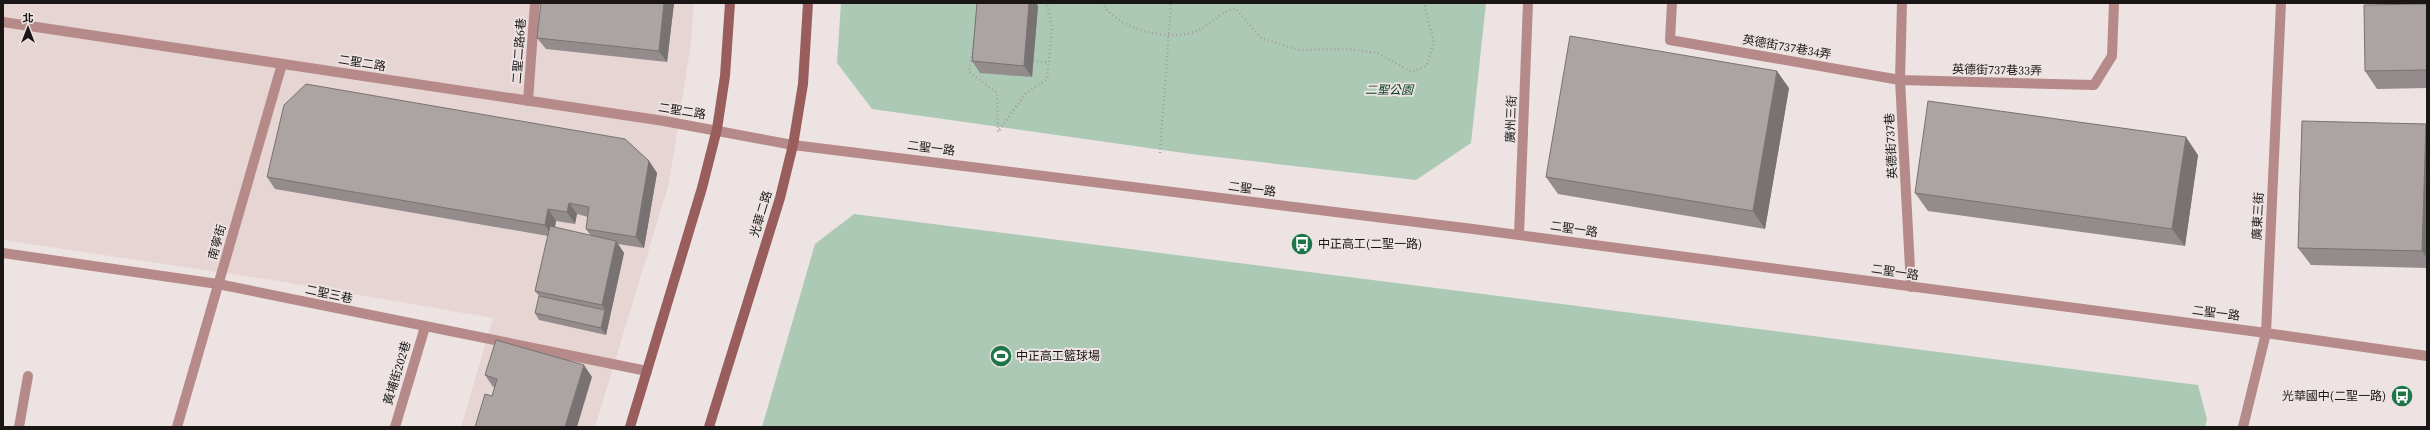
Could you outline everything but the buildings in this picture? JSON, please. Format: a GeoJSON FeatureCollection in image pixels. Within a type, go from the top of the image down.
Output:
{"type":"FeatureCollection","features":[{"type":"Feature","properties":{"kind":"street","name":"二聖二路6巷"},"geometry":{"type":"LineString","coordinates":[[528,101],[535,3]]}},
{"type":"Feature","properties":{"kind":"street"},"geometry":{"type":"LineString","coordinates":[[630,427],[702,188],[717,129],[725,76],[730,3]]}},
{"type":"Feature","properties":{"kind":"street","name":"光華二路"},"geometry":{"type":"LineString","coordinates":[[709,427],[780,198],[792,145],[803,84],[808,3]]}},
{"type":"Feature","properties":{"kind":"street","name":"廣州三街"},"geometry":{"type":"LineString","coordinates":[[1520,235],[1528,3]]}},
{"type":"Feature","properties":{"kind":"street","name":"英德街737巷34弄"},"geometry":{"type":"LineString","coordinates":[[1672,3],[1670,40],[1900,80]]}},
{"type":"Feature","properties":{"kind":"street","name":"英德街737巷"},"geometry":{"type":"LineString","coordinates":[[1902,3],[1900,80],[1912,287]]}},
{"type":"Feature","properties":{"kind":"street","name":"英德街737巷33弄"},"geometry":{"type":"LineString","coordinates":[[1900,80],[2094,85],[2112,56],[2114,3]]}},
{"type":"Feature","properties":{"kind":"street","name":"廣東三街"},"geometry":{"type":"LineString","coordinates":[[2244,427],[2266,333],[2281,3]]}},
{"type":"Feature","properties":{"kind":"street","name":"二聖二路"},"geometry":{"type":"LineString","coordinates":[[3,22],[717,129]]}},
{"type":"Feature","properties":{"kind":"street","name":"南寧街"},"geometry":{"type":"LineString","coordinates":[[177,427],[282,64]]}},
{"type":"Feature","properties":{"kind":"street","name":"二聖一路"},"geometry":{"type":"LineString","coordinates":[[717,129],[792,145],[1520,235],[2266,333],[2427,356]]}},
{"type":"Feature","properties":{"kind":"street","name":"二聖三巷"},"geometry":{"type":"LineString","coordinates":[[3,253],[218,284],[647,371]]}},
{"type":"Feature","properties":{"kind":"street","name":"黃埔街202巷"},"geometry":{"type":"LineString","coordinates":[[395,427],[425,327]]}},
{"type":"Feature","properties":{"kind":"street"},"geometry":{"type":"LineString","coordinates":[[19,427],[28,376]]}},
{"type":"Feature","properties":{"kind":"path"},"geometry":{"type":"LineString","coordinates":[[974,39],[969,72],[996,93],[998,132],[1026,93],[1047,79],[1052,28],[1047,3]]}},
{"type":"Feature","properties":{"kind":"path"},"geometry":{"type":"LineString","coordinates":[[1102,3],[1106,11],[1135,29],[1168,36],[1194,32],[1216,20],[1226,10],[1236,9],[1261,38],[1298,50],[1347,49],[1377,53],[1412,72],[1427,65],[1434,42],[1424,3]]}},
{"type":"Feature","properties":{"kind":"path"},"geometry":{"type":"LineString","coordinates":[[1160,153],[1171,3]]}},
{"type":"Feature","properties":{"kind":"path"},"geometry":{"type":"LineString","coordinates":[[972,54],[977,54]]}},
{"type":"Feature","properties":{"kind":"path"},"geometry":{"type":"LineString","coordinates":[[1033,60],[1049,63]]}},
{"type":"Feature","properties":{"kind":"shaded area"},"geometry":{"type":"Polygon","coordinates":[[[3,3],[694,3],[691,43],[669,183],[595,427],[461,427],[493,318],[278,281],[3,240],[3,3]]]}},
{"type":"Feature","properties":{"kind":"green space","name":"二聖公園"},"geometry":{"type":"Polygon","coordinates":[[[841,3],[1486,3],[1471,143],[1416,180],[1191,154],[872,109],[837,63],[841,3]]]}},
{"type":"Feature","properties":{"kind":"green space"},"geometry":{"type":"Polygon","coordinates":[[[854,214],[2198,385],[2207,419],[2205,427],[762,427],[815,244],[854,214]]]}},
{"type":"Feature","properties":{"kind":"place","name":"中正高工(二聖一路)"},"geometry":{"type":"Point","coordinates":[1302,244]}},
{"type":"Feature","properties":{"kind":"place","name":"中正高工籃球場"},"geometry":{"type":"Point","coordinates":[1001,356]}},
{"type":"Feature","properties":{"kind":"place","name":"光華國中(二聖一路)"},"geometry":{"type":"Point","coordinates":[2402,396]}}]}
